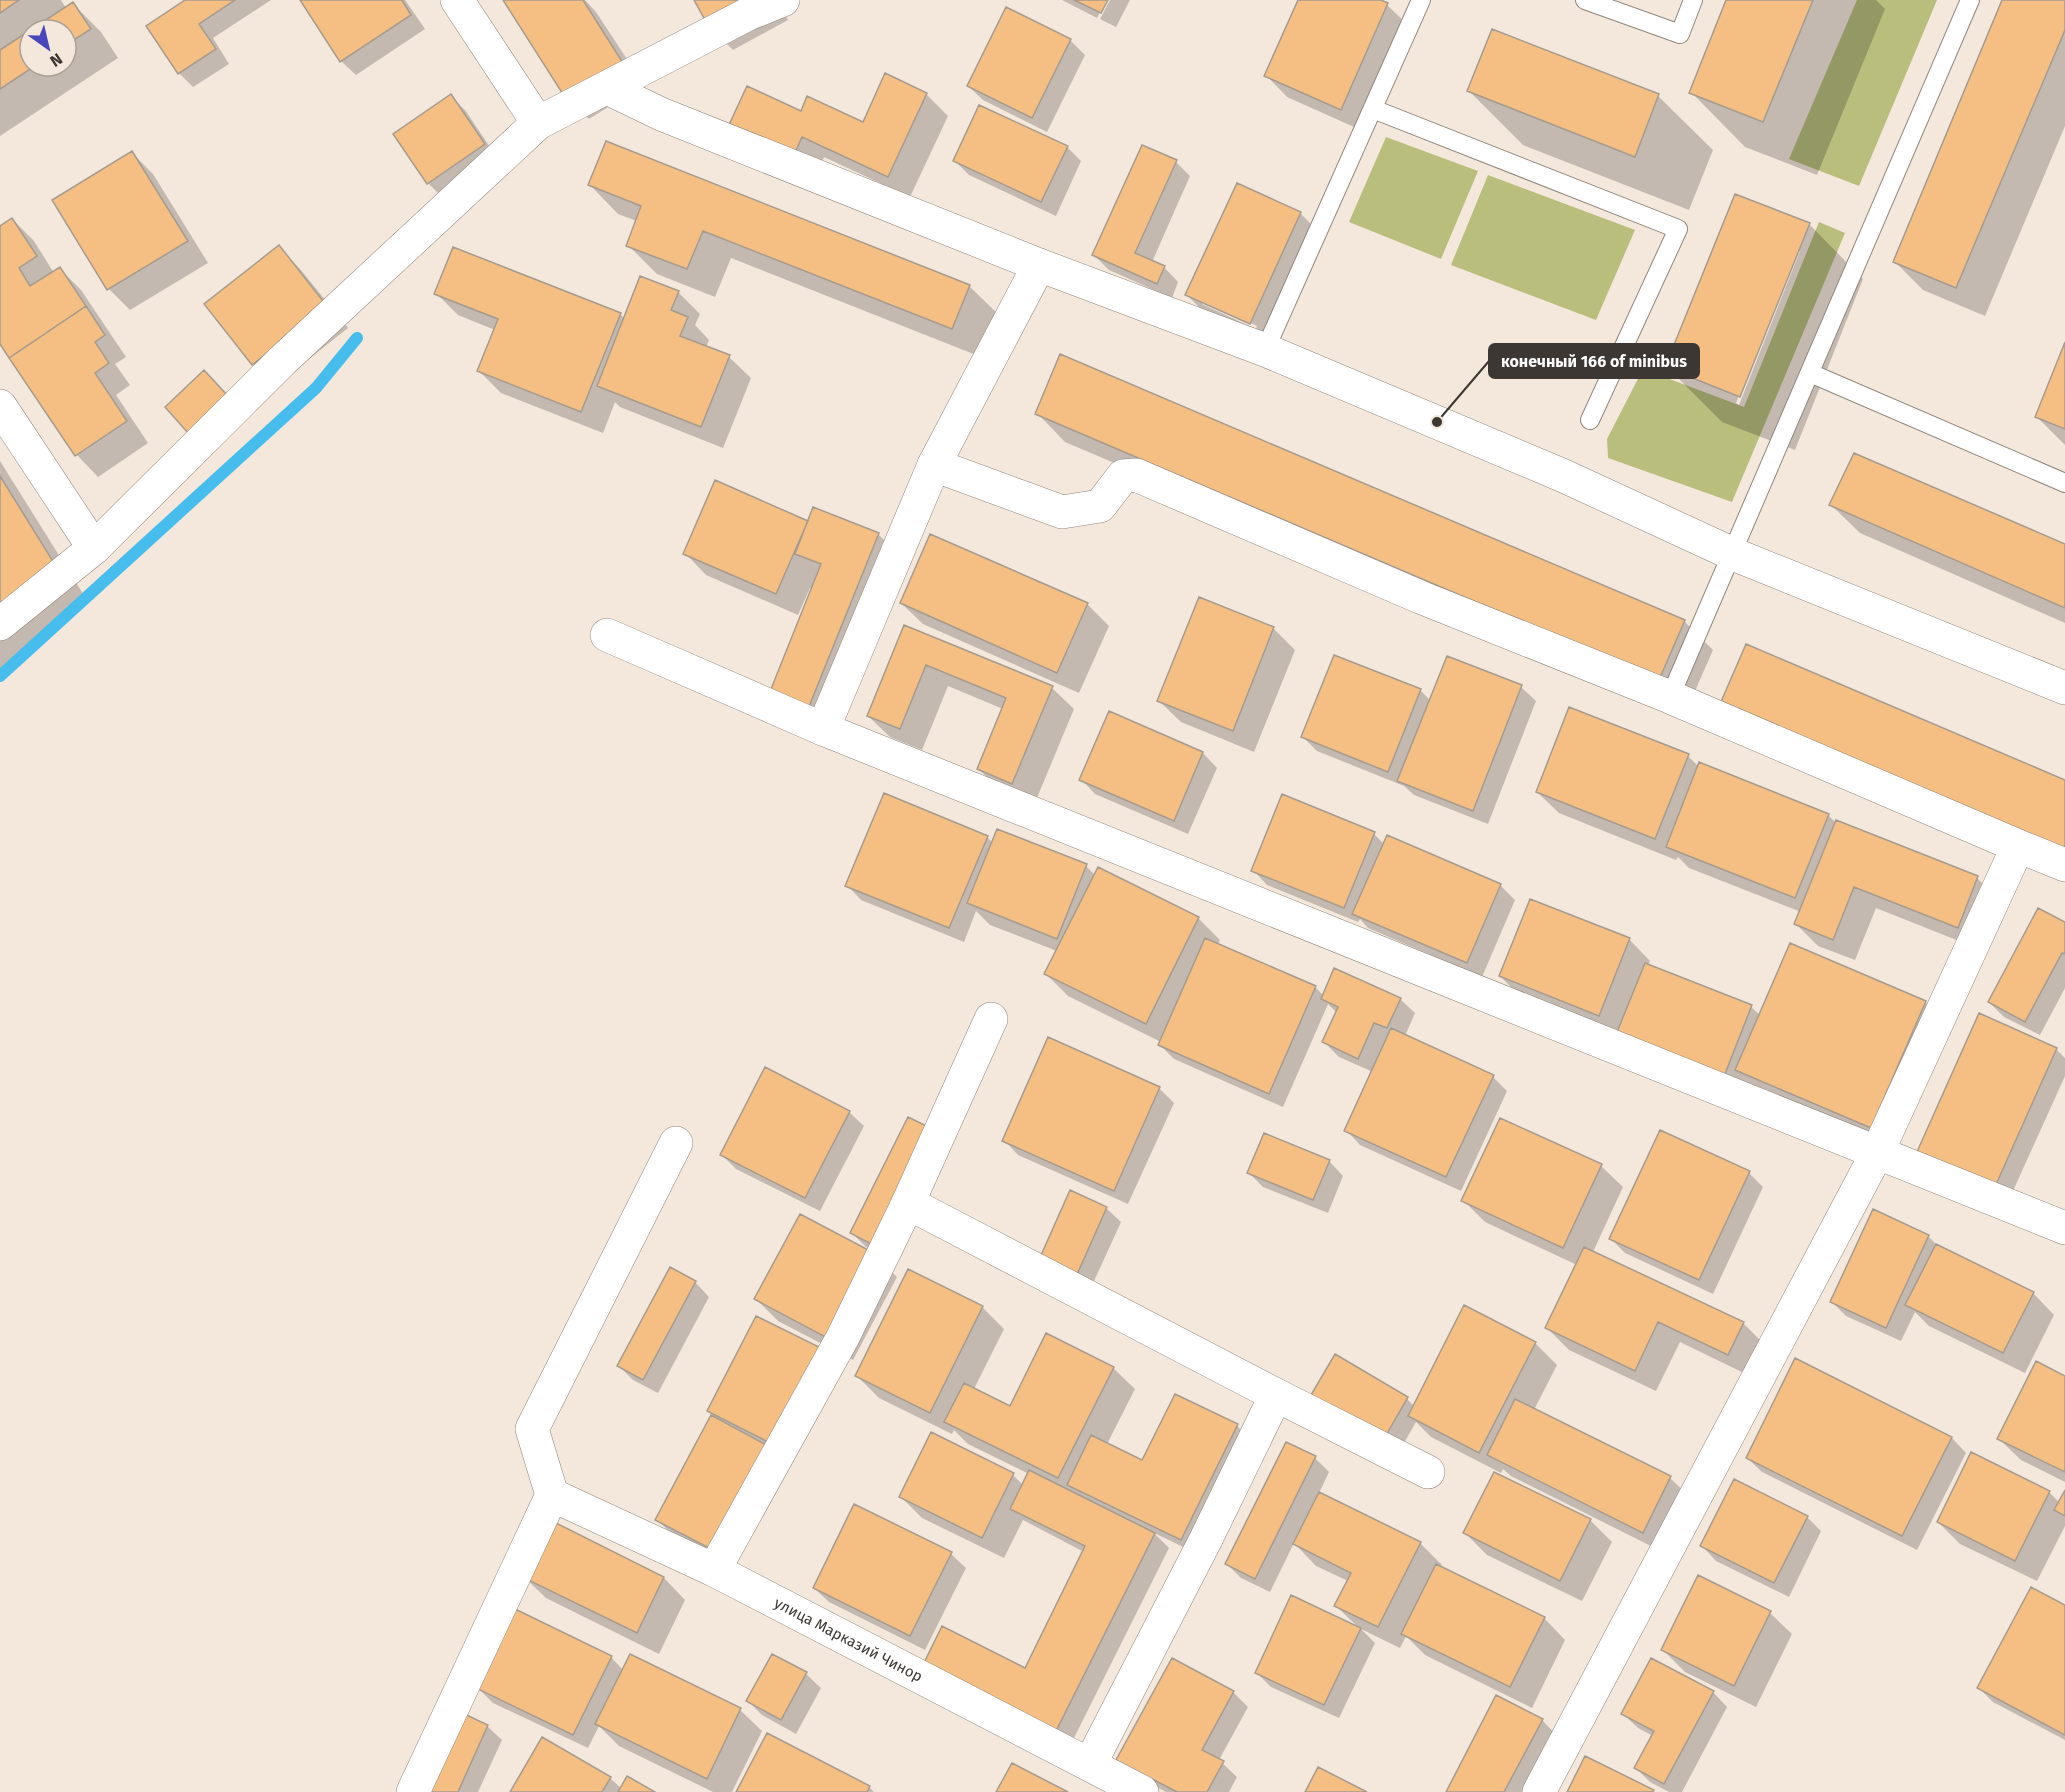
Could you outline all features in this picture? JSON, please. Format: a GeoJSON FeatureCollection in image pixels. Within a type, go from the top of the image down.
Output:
{"type":"FeatureCollection","features":[{"type":"Feature","properties":{"kind":"street"},"geometry":{"type":"LineString","coordinates":[[457,0],[538,123]]}},
{"type":"Feature","properties":{"kind":"street"},"geometry":{"type":"LineString","coordinates":[[0,624],[94,548],[283,360],[538,123],[748,14],[783,0]]}},
{"type":"Feature","properties":{"kind":"street"},"geometry":{"type":"LineString","coordinates":[[607,88],[661,114],[1039,265],[1265,350],[1564,476],[1733,554],[2065,688]]}},
{"type":"Feature","properties":{"kind":"street"},"geometry":{"type":"LineString","coordinates":[[812,724],[934,465],[1039,265]]}},
{"type":"Feature","properties":{"kind":"street"},"geometry":{"type":"LineString","coordinates":[[0,406],[94,548]]}},
{"type":"Feature","properties":{"kind":"street"},"geometry":{"type":"LineString","coordinates":[[934,465],[1062,512],[1100,506],[1123,476],[1136,476],[1420,597],[1670,697],[2065,865]]}},
{"type":"Feature","properties":{"kind":"street"},"geometry":{"type":"LineString","coordinates":[[607,635],[812,724],[2065,1228]]}},
{"type":"Feature","properties":{"kind":"street"},"geometry":{"type":"LineString","coordinates":[[1539,1792],[1877,1153],[2018,846]]}},
{"type":"Feature","properties":{"kind":"street"},"geometry":{"type":"LineString","coordinates":[[714,1570],[843,1337],[908,1203],[991,1019]]}},
{"type":"Feature","properties":{"kind":"street"},"geometry":{"type":"LineString","coordinates":[[413,1792],[552,1495],[532,1429],[676,1143]]}},
{"type":"Feature","properties":{"kind":"street"},"geometry":{"type":"LineString","coordinates":[[908,1203],[1428,1472]]}},
{"type":"Feature","properties":{"kind":"street"},"geometry":{"type":"LineString","coordinates":[[1090,1764],[1206,1539],[1276,1395]]}},
{"type":"Feature","properties":{"kind":"street","name":"улица Марказий Чинор"},"geometry":{"type":"LineString","coordinates":[[552,1495],[714,1570],[1142,1792]]}},
{"type":"Feature","properties":{"kind":"lane"},"geometry":{"type":"LineString","coordinates":[[1265,350],[1421,0]]}},
{"type":"Feature","properties":{"kind":"lane"},"geometry":{"type":"LineString","coordinates":[[1585,0],[1680,34],[1693,0]]}},
{"type":"Feature","properties":{"kind":"lane"},"geometry":{"type":"LineString","coordinates":[[1670,697],[1970,0]]}},
{"type":"Feature","properties":{"kind":"lane"},"geometry":{"type":"LineString","coordinates":[[1373,109],[1678,229],[1590,420]]}},
{"type":"Feature","properties":{"kind":"lane"},"geometry":{"type":"LineString","coordinates":[[1810,373],[2065,483]]}},
{"type":"Feature","properties":{"kind":"green space"},"geometry":{"type":"Polygon","coordinates":[[[1857,0],[1937,0],[1859,186],[1789,159],[1857,0]]]}},
{"type":"Feature","properties":{"kind":"green space"},"geometry":{"type":"Polygon","coordinates":[[[1386,137],[1478,171],[1441,259],[1349,222],[1386,137]]]}},
{"type":"Feature","properties":{"kind":"green space"},"geometry":{"type":"Polygon","coordinates":[[[1488,175],[1635,230],[1596,320],[1451,265],[1488,175]]]}},
{"type":"Feature","properties":{"kind":"green space"},"geometry":{"type":"Polygon","coordinates":[[[1819,222],[1845,233],[1732,502],[1608,458],[1607,439],[1643,369],[1744,407],[1819,222]]]}},
{"type":"Feature","properties":{"kind":"building"},"geometry":{"type":"Polygon","coordinates":[[[0,0],[19,0],[0,13],[0,0]]]}},
{"type":"Feature","properties":{"kind":"building"},"geometry":{"type":"Polygon","coordinates":[[[185,0],[235,0],[199,24],[216,49],[178,74],[146,26],[185,0]]]}},
{"type":"Feature","properties":{"kind":"building"},"geometry":{"type":"Polygon","coordinates":[[[300,0],[402,0],[411,15],[340,62],[300,0]]]}},
{"type":"Feature","properties":{"kind":"building"},"geometry":{"type":"Polygon","coordinates":[[[503,0],[583,0],[623,63],[566,99],[503,0]]]}},
{"type":"Feature","properties":{"kind":"building"},"geometry":{"type":"Polygon","coordinates":[[[694,0],[763,0],[710,29],[694,0]]]}},
{"type":"Feature","properties":{"kind":"building"},"geometry":{"type":"Polygon","coordinates":[[[1074,0],[1108,0],[1101,13],[1074,0]]]}},
{"type":"Feature","properties":{"kind":"building"},"geometry":{"type":"Polygon","coordinates":[[[1298,0],[1381,0],[1388,3],[1341,110],[1264,76],[1298,0]]]}},
{"type":"Feature","properties":{"kind":"building"},"geometry":{"type":"Polygon","coordinates":[[[1726,0],[1813,0],[1763,122],[1689,93],[1726,0]]]}},
{"type":"Feature","properties":{"kind":"building"},"geometry":{"type":"Polygon","coordinates":[[[2002,0],[2065,0],[2065,30],[1956,288],[1893,262],[2002,0]]]}},
{"type":"Feature","properties":{"kind":"building"},"geometry":{"type":"Polygon","coordinates":[[[73,2],[91,29],[78,37],[78,18],[48,18],[73,2]]]}},
{"type":"Feature","properties":{"kind":"building"},"geometry":{"type":"Polygon","coordinates":[[[1006,7],[1071,39],[1032,118],[967,86],[1006,7]]]}},
{"type":"Feature","properties":{"kind":"building"},"geometry":{"type":"Polygon","coordinates":[[[1492,29],[1659,94],[1635,157],[1467,91],[1492,29]]]}},
{"type":"Feature","properties":{"kind":"building"},"geometry":{"type":"Polygon","coordinates":[[[18,38],[18,77],[0,89],[0,50],[18,38]]]}},
{"type":"Feature","properties":{"kind":"building"},"geometry":{"type":"Polygon","coordinates":[[[885,73],[927,93],[888,177],[802,137],[793,157],[728,127],[747,86],[801,111],[807,96],[863,122],[885,73]]]}},
{"type":"Feature","properties":{"kind":"building"},"geometry":{"type":"Polygon","coordinates":[[[451,94],[485,144],[427,184],[393,134],[451,94]]]}},
{"type":"Feature","properties":{"kind":"building"},"geometry":{"type":"Polygon","coordinates":[[[979,105],[1068,146],[1041,202],[953,161],[979,105]]]}},
{"type":"Feature","properties":{"kind":"building"},"geometry":{"type":"Polygon","coordinates":[[[606,141],[970,285],[952,329],[703,231],[687,269],[626,246],[641,206],[588,185],[606,141]]]}},
{"type":"Feature","properties":{"kind":"building"},"geometry":{"type":"Polygon","coordinates":[[[1142,145],[1177,160],[1135,253],[1165,266],[1157,284],[1092,255],[1142,145]]]}},
{"type":"Feature","properties":{"kind":"building"},"geometry":{"type":"Polygon","coordinates":[[[132,151],[188,241],[107,290],[52,200],[132,151]]]}},
{"type":"Feature","properties":{"kind":"building"},"geometry":{"type":"Polygon","coordinates":[[[1237,183],[1301,212],[1250,324],[1185,295],[1237,183]]]}},
{"type":"Feature","properties":{"kind":"building"},"geometry":{"type":"Polygon","coordinates":[[[1735,194],[1810,223],[1740,397],[1665,367],[1735,194]]]}},
{"type":"Feature","properties":{"kind":"building"},"geometry":{"type":"Polygon","coordinates":[[[12,218],[37,256],[19,268],[30,286],[60,267],[86,306],[9,358],[0,344],[0,226],[12,218]]]}},
{"type":"Feature","properties":{"kind":"building"},"geometry":{"type":"Polygon","coordinates":[[[279,245],[327,306],[252,365],[204,304],[279,245]]]}},
{"type":"Feature","properties":{"kind":"building"},"geometry":{"type":"Polygon","coordinates":[[[453,247],[621,313],[581,412],[477,371],[498,319],[434,294],[453,247]]]}},
{"type":"Feature","properties":{"kind":"building"},"geometry":{"type":"Polygon","coordinates":[[[640,276],[679,291],[671,310],[688,317],[680,336],[730,355],[701,427],[597,386],[640,276]]]}},
{"type":"Feature","properties":{"kind":"building"},"geometry":{"type":"Polygon","coordinates":[[[86,306],[105,335],[95,342],[109,363],[95,373],[127,421],[75,456],[9,358],[86,306]]]}},
{"type":"Feature","properties":{"kind":"building"},"geometry":{"type":"Polygon","coordinates":[[[2065,342],[2065,429],[2035,417],[2065,342]]]}},
{"type":"Feature","properties":{"kind":"building"},"geometry":{"type":"Polygon","coordinates":[[[1060,354],[1685,620],[1659,680],[1035,414],[1060,354]]]}},
{"type":"Feature","properties":{"kind":"building"},"geometry":{"type":"Polygon","coordinates":[[[204,370],[228,396],[188,433],[165,407],[204,370]]]}},
{"type":"Feature","properties":{"kind":"building"},"geometry":{"type":"Polygon","coordinates":[[[1854,453],[2065,544],[2065,608],[1829,505],[1854,453]]]}},
{"type":"Feature","properties":{"kind":"building"},"geometry":{"type":"Polygon","coordinates":[[[0,476],[59,571],[0,621],[0,476]]]}},
{"type":"Feature","properties":{"kind":"building"},"geometry":{"type":"Polygon","coordinates":[[[715,480],[808,521],[776,594],[683,554],[715,480]]]}},
{"type":"Feature","properties":{"kind":"building"},"geometry":{"type":"Polygon","coordinates":[[[813,507],[879,533],[808,709],[769,694],[821,564],[795,554],[813,507]]]}},
{"type":"Feature","properties":{"kind":"building"},"geometry":{"type":"Polygon","coordinates":[[[930,534],[1088,603],[1057,673],[900,603],[930,534]]]}},
{"type":"Feature","properties":{"kind":"building"},"geometry":{"type":"Polygon","coordinates":[[[1199,597],[1274,627],[1233,731],[1157,701],[1199,597]]]}},
{"type":"Feature","properties":{"kind":"building"},"geometry":{"type":"Polygon","coordinates":[[[904,625],[1053,686],[1012,784],[977,769],[1006,698],[926,665],[900,729],[867,716],[904,625]]]}},
{"type":"Feature","properties":{"kind":"building"},"geometry":{"type":"Polygon","coordinates":[[[1746,644],[2065,780],[2065,851],[1720,704],[1746,644]]]}},
{"type":"Feature","properties":{"kind":"building"},"geometry":{"type":"Polygon","coordinates":[[[1334,655],[1421,689],[1388,772],[1301,737],[1334,655]]]}},
{"type":"Feature","properties":{"kind":"building"},"geometry":{"type":"Polygon","coordinates":[[[1447,656],[1522,685],[1473,811],[1397,781],[1447,656]]]}},
{"type":"Feature","properties":{"kind":"building"},"geometry":{"type":"Polygon","coordinates":[[[1569,707],[1689,754],[1655,839],[1536,792],[1569,707]]]}},
{"type":"Feature","properties":{"kind":"building"},"geometry":{"type":"Polygon","coordinates":[[[1109,711],[1203,752],[1174,821],[1079,780],[1109,711]]]}},
{"type":"Feature","properties":{"kind":"building"},"geometry":{"type":"Polygon","coordinates":[[[1699,762],[1829,814],[1795,898],[1666,847],[1699,762]]]}},
{"type":"Feature","properties":{"kind":"building"},"geometry":{"type":"Polygon","coordinates":[[[884,793],[988,836],[949,928],[845,886],[884,793]]]}},
{"type":"Feature","properties":{"kind":"building"},"geometry":{"type":"Polygon","coordinates":[[[1282,794],[1375,832],[1344,908],[1251,871],[1282,794]]]}},
{"type":"Feature","properties":{"kind":"building"},"geometry":{"type":"Polygon","coordinates":[[[1836,820],[1978,876],[1958,928],[1854,887],[1833,940],[1794,924],[1836,820]]]}},
{"type":"Feature","properties":{"kind":"building"},"geometry":{"type":"Polygon","coordinates":[[[997,829],[1087,864],[1057,939],[967,903],[997,829]]]}},
{"type":"Feature","properties":{"kind":"building"},"geometry":{"type":"Polygon","coordinates":[[[1387,835],[1501,884],[1467,963],[1352,914],[1387,835]]]}},
{"type":"Feature","properties":{"kind":"building"},"geometry":{"type":"Polygon","coordinates":[[[1098,867],[1199,917],[1146,1024],[1044,974],[1098,867]]]}},
{"type":"Feature","properties":{"kind":"building"},"geometry":{"type":"Polygon","coordinates":[[[1530,899],[1630,938],[1599,1016],[1499,976],[1530,899]]]}},
{"type":"Feature","properties":{"kind":"building"},"geometry":{"type":"Polygon","coordinates":[[[2038,908],[2065,922],[2065,954],[2062,953],[2025,1022],[1988,1002],[2038,908]]]}},
{"type":"Feature","properties":{"kind":"building"},"geometry":{"type":"Polygon","coordinates":[[[1205,938],[1316,986],[1269,1094],[1158,1045],[1205,938]]]}},
{"type":"Feature","properties":{"kind":"building"},"geometry":{"type":"Polygon","coordinates":[[[1790,943],[1926,1001],[1871,1128],[1735,1070],[1790,943]]]}},
{"type":"Feature","properties":{"kind":"building"},"geometry":{"type":"Polygon","coordinates":[[[1645,963],[1752,1005],[1723,1079],[1615,1037],[1645,963]]]}},
{"type":"Feature","properties":{"kind":"building"},"geometry":{"type":"Polygon","coordinates":[[[1334,968],[1401,998],[1387,1028],[1374,1023],[1358,1059],[1322,1042],[1338,1007],[1321,999],[1334,968]]]}},
{"type":"Feature","properties":{"kind":"building"},"geometry":{"type":"Polygon","coordinates":[[[1979,1013],[2057,1048],[1994,1189],[1916,1154],[1979,1013]]]}},
{"type":"Feature","properties":{"kind":"building"},"geometry":{"type":"Polygon","coordinates":[[[1391,1028],[1494,1075],[1446,1177],[1344,1131],[1391,1028]]]}},
{"type":"Feature","properties":{"kind":"building"},"geometry":{"type":"Polygon","coordinates":[[[1048,1037],[1160,1087],[1114,1191],[1002,1141],[1048,1037]]]}},
{"type":"Feature","properties":{"kind":"building"},"geometry":{"type":"Polygon","coordinates":[[[765,1067],[850,1111],[805,1198],[720,1155],[765,1067]]]}},
{"type":"Feature","properties":{"kind":"building"},"geometry":{"type":"Polygon","coordinates":[[[908,1117],[937,1131],[879,1248],[850,1233],[908,1117]]]}},
{"type":"Feature","properties":{"kind":"building"},"geometry":{"type":"Polygon","coordinates":[[[1500,1118],[1602,1164],[1563,1248],[1461,1201],[1500,1118]]]}},
{"type":"Feature","properties":{"kind":"building"},"geometry":{"type":"Polygon","coordinates":[[[1660,1130],[1750,1171],[1699,1280],[1609,1239],[1660,1130]]]}},
{"type":"Feature","properties":{"kind":"building"},"geometry":{"type":"Polygon","coordinates":[[[1264,1133],[1330,1160],[1313,1200],[1247,1173],[1264,1133]]]}},
{"type":"Feature","properties":{"kind":"building"},"geometry":{"type":"Polygon","coordinates":[[[1070,1190],[1107,1207],[1075,1279],[1038,1262],[1070,1190]]]}},
{"type":"Feature","properties":{"kind":"building"},"geometry":{"type":"Polygon","coordinates":[[[1873,1209],[1929,1235],[1886,1328],[1830,1302],[1873,1209]]]}},
{"type":"Feature","properties":{"kind":"building"},"geometry":{"type":"Polygon","coordinates":[[[800,1214],[876,1254],[831,1340],[754,1299],[800,1214]]]}},
{"type":"Feature","properties":{"kind":"building"},"geometry":{"type":"Polygon","coordinates":[[[1936,1244],[2034,1292],[2003,1353],[1905,1305],[1936,1244]]]}},
{"type":"Feature","properties":{"kind":"building"},"geometry":{"type":"Polygon","coordinates":[[[1584,1247],[1744,1322],[1728,1355],[1658,1322],[1635,1371],[1545,1328],[1584,1247]]]}},
{"type":"Feature","properties":{"kind":"building"},"geometry":{"type":"Polygon","coordinates":[[[670,1267],[696,1281],[643,1380],[617,1366],[670,1267]]]}},
{"type":"Feature","properties":{"kind":"building"},"geometry":{"type":"Polygon","coordinates":[[[908,1269],[983,1306],[930,1413],[855,1376],[908,1269]]]}},
{"type":"Feature","properties":{"kind":"building"},"geometry":{"type":"Polygon","coordinates":[[[1464,1305],[1536,1342],[1479,1453],[1408,1416],[1464,1305]]]}},
{"type":"Feature","properties":{"kind":"building"},"geometry":{"type":"Polygon","coordinates":[[[756,1316],[821,1348],[772,1444],[707,1411],[756,1316]]]}},
{"type":"Feature","properties":{"kind":"building"},"geometry":{"type":"Polygon","coordinates":[[[1046,1333],[1114,1367],[1058,1478],[944,1422],[964,1383],[1010,1406],[1046,1333]]]}},
{"type":"Feature","properties":{"kind":"building"},"geometry":{"type":"Polygon","coordinates":[[[1335,1354],[1408,1397],[1381,1444],[1308,1400],[1335,1354]]]}},
{"type":"Feature","properties":{"kind":"building"},"geometry":{"type":"Polygon","coordinates":[[[1795,1358],[1952,1437],[1902,1536],[1746,1458],[1795,1358]]]}},
{"type":"Feature","properties":{"kind":"building"},"geometry":{"type":"Polygon","coordinates":[[[2036,1361],[2065,1376],[2065,1472],[1997,1439],[2036,1361]]]}},
{"type":"Feature","properties":{"kind":"building"},"geometry":{"type":"Polygon","coordinates":[[[1175,1394],[1238,1424],[1181,1540],[1067,1485],[1091,1435],[1142,1460],[1175,1394]]]}},
{"type":"Feature","properties":{"kind":"building"},"geometry":{"type":"Polygon","coordinates":[[[1515,1399],[1671,1476],[1643,1533],[1487,1455],[1515,1399]]]}},
{"type":"Feature","properties":{"kind":"building"},"geometry":{"type":"Polygon","coordinates":[[[711,1415],[770,1447],[715,1551],[655,1520],[711,1415]]]}},
{"type":"Feature","properties":{"kind":"building"},"geometry":{"type":"Polygon","coordinates":[[[931,1432],[1014,1473],[982,1538],[899,1497],[931,1432]]]}},
{"type":"Feature","properties":{"kind":"building"},"geometry":{"type":"Polygon","coordinates":[[[1286,1442],[1316,1456],[1255,1579],[1225,1564],[1286,1442]]]}},
{"type":"Feature","properties":{"kind":"building"},"geometry":{"type":"Polygon","coordinates":[[[1971,1452],[2050,1491],[2015,1561],[1937,1522],[1971,1452]]]}},
{"type":"Feature","properties":{"kind":"building"},"geometry":{"type":"Polygon","coordinates":[[[1029,1470],[1155,1533],[1055,1733],[922,1667],[942,1626],[1025,1668],[1085,1546],[1010,1509],[1029,1470]]]}},
{"type":"Feature","properties":{"kind":"building"},"geometry":{"type":"Polygon","coordinates":[[[1494,1472],[1591,1519],[1560,1581],[1463,1533],[1494,1472]]]}},
{"type":"Feature","properties":{"kind":"building"},"geometry":{"type":"Polygon","coordinates":[[[1734,1479],[1808,1516],[1774,1583],[1700,1546],[1734,1479]]]}},
{"type":"Feature","properties":{"kind":"building"},"geometry":{"type":"Polygon","coordinates":[[[2065,1490],[2065,1516],[2054,1510],[2065,1490]]]}},
{"type":"Feature","properties":{"kind":"building"},"geometry":{"type":"Polygon","coordinates":[[[1319,1492],[1421,1542],[1378,1627],[1334,1606],[1351,1573],[1293,1544],[1319,1492]]]}},
{"type":"Feature","properties":{"kind":"building"},"geometry":{"type":"Polygon","coordinates":[[[854,1504],[952,1552],[910,1636],[813,1588],[854,1504]]]}},
{"type":"Feature","properties":{"kind":"building"},"geometry":{"type":"Polygon","coordinates":[[[550,1520],[664,1577],[637,1633],[522,1577],[550,1520]]]}},
{"type":"Feature","properties":{"kind":"building"},"geometry":{"type":"Polygon","coordinates":[[[1436,1564],[1545,1617],[1510,1687],[1401,1634],[1436,1564]]]}},
{"type":"Feature","properties":{"kind":"building"},"geometry":{"type":"Polygon","coordinates":[[[1698,1575],[1771,1611],[1734,1686],[1661,1650],[1698,1575]]]}},
{"type":"Feature","properties":{"kind":"building"},"geometry":{"type":"Polygon","coordinates":[[[2031,1587],[2065,1605],[2065,1735],[1977,1688],[2031,1587]]]}},
{"type":"Feature","properties":{"kind":"building"},"geometry":{"type":"Polygon","coordinates":[[[1291,1595],[1361,1628],[1324,1705],[1255,1673],[1291,1595]]]}},
{"type":"Feature","properties":{"kind":"building"},"geometry":{"type":"Polygon","coordinates":[[[515,1609],[612,1656],[573,1735],[476,1688],[515,1609]]]}},
{"type":"Feature","properties":{"kind":"building"},"geometry":{"type":"Polygon","coordinates":[[[630,1654],[741,1708],[707,1779],[595,1724],[630,1654]]]}},
{"type":"Feature","properties":{"kind":"building"},"geometry":{"type":"Polygon","coordinates":[[[772,1654],[807,1672],[781,1720],[746,1701],[772,1654]]]}},
{"type":"Feature","properties":{"kind":"building"},"geometry":{"type":"Polygon","coordinates":[[[1172,1658],[1234,1691],[1202,1750],[1224,1761],[1207,1792],[1177,1792],[1116,1760],[1172,1658]]]}},
{"type":"Feature","properties":{"kind":"building"},"geometry":{"type":"Polygon","coordinates":[[[1651,1658],[1714,1691],[1664,1784],[1634,1768],[1654,1731],[1621,1714],[1651,1658]]]}},
{"type":"Feature","properties":{"kind":"building"},"geometry":{"type":"Polygon","coordinates":[[[1496,1695],[1543,1719],[1504,1792],[1446,1792],[1496,1695]]]}},
{"type":"Feature","properties":{"kind":"building"},"geometry":{"type":"Polygon","coordinates":[[[458,1711],[488,1725],[458,1792],[421,1792],[458,1711]]]}},
{"type":"Feature","properties":{"kind":"building"},"geometry":{"type":"Polygon","coordinates":[[[767,1733],[870,1786],[867,1792],[736,1792],[767,1733]]]}},
{"type":"Feature","properties":{"kind":"building"},"geometry":{"type":"Polygon","coordinates":[[[542,1737],[611,1777],[602,1792],[510,1792],[542,1737]]]}},
{"type":"Feature","properties":{"kind":"building"},"geometry":{"type":"Polygon","coordinates":[[[1585,1756],[1654,1790],[1653,1792],[1567,1792],[1585,1756]]]}},
{"type":"Feature","properties":{"kind":"building"},"geometry":{"type":"Polygon","coordinates":[[[1012,1763],[1068,1792],[996,1792],[1012,1763]]]}},
{"type":"Feature","properties":{"kind":"building"},"geometry":{"type":"Polygon","coordinates":[[[1318,1767],[1367,1792],[1305,1792],[1318,1767]]]}},
{"type":"Feature","properties":{"kind":"building"},"geometry":{"type":"Polygon","coordinates":[[[627,1776],[655,1792],[618,1792],[627,1776]]]}},
{"type":"Feature","properties":{"kind":"waterway"},"geometry":{"type":"LineString","coordinates":[[0,676],[316,388],[357,338]]}},
{"type":"Feature","properties":{"kind":"place","name":"конечный 166 of minibus"},"geometry":{"type":"Point","coordinates":[1437,422]}}]}
